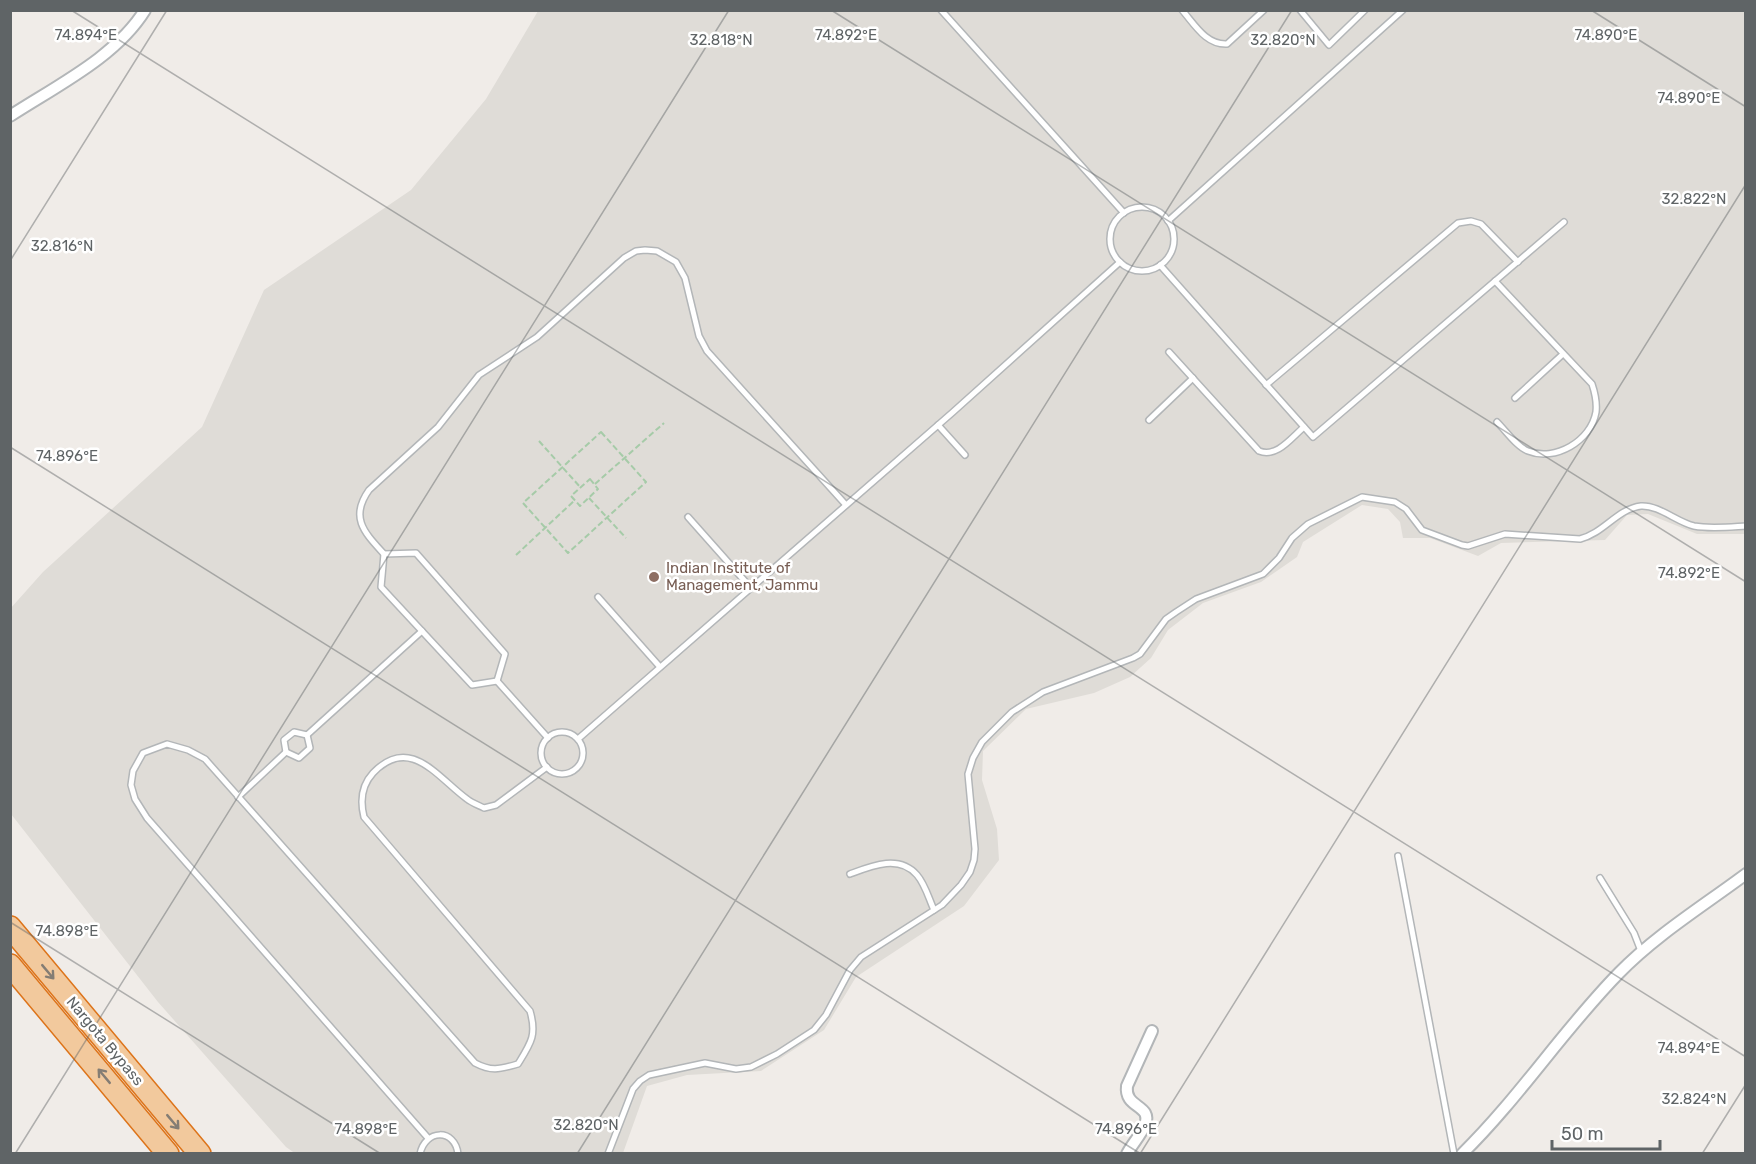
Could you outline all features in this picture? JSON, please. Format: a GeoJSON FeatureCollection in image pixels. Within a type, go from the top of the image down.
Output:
{"type":"FeatureCollection","features":[{"type":"Feature","properties":{"kind":"highway","name":"Nargota Bypass"},"geometry":{"type":"LineString","coordinates":[[10,927],[200,1154]]}},
{"type":"Feature","properties":{"kind":"highway","name":"Nargota Bypass"},"geometry":{"type":"LineString","coordinates":[[10,965],[168,1154]]}},
{"type":"Feature","properties":{"kind":"street"},"geometry":{"type":"LineString","coordinates":[[10,116],[106,54],[126,37],[145,10]]}},
{"type":"Feature","properties":{"kind":"street"},"geometry":{"type":"LineString","coordinates":[[1462,1154],[1508,1106],[1603,990],[1642,953],[1746,874]]}},
{"type":"Feature","properties":{"kind":"street"},"geometry":{"type":"LineString","coordinates":[[1127,1154],[1143,1129],[1146,1119],[1143,1110],[1129,1100],[1126,1094],[1127,1086],[1152,1031]]}},
{"type":"Feature","properties":{"kind":"lane"},"geometry":{"type":"LineString","coordinates":[[940,10],[1124,213]]}},
{"type":"Feature","properties":{"kind":"lane"},"geometry":{"type":"LineString","coordinates":[[1182,10],[1202,34],[1212,42],[1227,44],[1264,10]]}},
{"type":"Feature","properties":{"kind":"lane"},"geometry":{"type":"LineString","coordinates":[[1300,10],[1329,45],[1365,10]]}},
{"type":"Feature","properties":{"kind":"lane"},"geometry":{"type":"LineString","coordinates":[[1168,221],[1403,10]]}},
{"type":"Feature","properties":{"kind":"lane"},"geometry":{"type":"LineString","coordinates":[[1139,207],[1148,208],[1156,210],[1168,221],[1173,245],[1170,253],[1160,265],[1144,271],[1136,270],[1120,262],[1112,250],[1111,233],[1113,225],[1124,213],[1139,207]]}},
{"type":"Feature","properties":{"kind":"lane"},"geometry":{"type":"LineString","coordinates":[[1266,384],[1458,223],[1471,221],[1481,224],[1518,262]]}},
{"type":"Feature","properties":{"kind":"lane"},"geometry":{"type":"LineString","coordinates":[[1160,265],[1313,437],[1564,222]]}},
{"type":"Feature","properties":{"kind":"lane"},"geometry":{"type":"LineString","coordinates":[[497,681],[472,685],[381,587],[384,554],[369,538],[360,522],[359,511],[363,498],[438,427],[479,375],[537,337],[624,258],[636,251],[657,251],[676,262],[685,278],[699,336],[707,351],[846,505]]}},
{"type":"Feature","properties":{"kind":"lane"},"geometry":{"type":"LineString","coordinates":[[578,739],[938,425],[1120,262]]}},
{"type":"Feature","properties":{"kind":"lane"},"geometry":{"type":"LineString","coordinates":[[1495,281],[1592,384],[1596,395],[1596,412],[1590,428],[1578,441],[1564,450],[1537,453],[1525,450],[1497,422]]}},
{"type":"Feature","properties":{"kind":"lane"},"geometry":{"type":"LineString","coordinates":[[1169,352],[1259,451],[1267,454],[1276,451],[1304,427]]}},
{"type":"Feature","properties":{"kind":"lane"},"geometry":{"type":"LineString","coordinates":[[1515,398],[1563,354]]}},
{"type":"Feature","properties":{"kind":"lane"},"geometry":{"type":"LineString","coordinates":[[1149,420],[1193,378]]}},
{"type":"Feature","properties":{"kind":"lane"},"geometry":{"type":"LineString","coordinates":[[938,425],[965,455]]}},
{"type":"Feature","properties":{"kind":"lane"},"geometry":{"type":"LineString","coordinates":[[608,1154],[633,1089],[640,1081],[650,1075],[705,1063],[743,1070],[777,1054],[820,1025],[842,984],[861,957],[934,910],[961,885],[974,860],[968,774],[973,758],[982,742],[1012,712],[1043,692],[1140,654],[1166,619],[1176,612],[1196,599],[1263,574],[1275,562],[1292,538],[1308,524],[1356,499],[1368,497],[1395,502],[1406,509],[1422,530],[1468,546],[1505,534],[1580,539],[1590,536],[1619,514],[1644,506],[1693,526],[1746,526]]}},
{"type":"Feature","properties":{"kind":"lane"},"geometry":{"type":"LineString","coordinates":[[688,517],[751,588]]}},
{"type":"Feature","properties":{"kind":"lane"},"geometry":{"type":"LineString","coordinates":[[384,554],[416,553],[505,654],[497,681]]}},
{"type":"Feature","properties":{"kind":"lane"},"geometry":{"type":"LineString","coordinates":[[598,597],[660,668]]}},
{"type":"Feature","properties":{"kind":"lane"},"geometry":{"type":"LineString","coordinates":[[307,735],[422,631]]}},
{"type":"Feature","properties":{"kind":"lane"},"geometry":{"type":"LineString","coordinates":[[497,681],[548,738]]}},
{"type":"Feature","properties":{"kind":"lane"},"geometry":{"type":"LineString","coordinates":[[286,752],[284,740],[294,732],[307,735]]}},
{"type":"Feature","properties":{"kind":"lane"},"geometry":{"type":"LineString","coordinates":[[563,732],[572,734],[578,739],[583,754],[577,768],[569,773],[561,774],[547,767],[542,752],[543,744],[548,738],[555,733],[563,732]]}},
{"type":"Feature","properties":{"kind":"lane"},"geometry":{"type":"LineString","coordinates":[[286,752],[299,758],[310,748],[307,735]]}},
{"type":"Feature","properties":{"kind":"lane"},"geometry":{"type":"LineString","coordinates":[[428,1138],[147,818],[135,799],[131,785],[133,771],[143,753],[167,744],[188,750],[205,759],[475,1063],[487,1070],[518,1064],[530,1045],[534,1026],[530,1011],[364,817],[361,804],[364,787],[372,774],[386,762],[399,757],[430,766],[468,800],[484,808],[496,805],[547,767]]}},
{"type":"Feature","properties":{"kind":"lane"},"geometry":{"type":"LineString","coordinates":[[238,797],[286,752]]}},
{"type":"Feature","properties":{"kind":"lane"},"geometry":{"type":"LineString","coordinates":[[1398,856],[1454,1154]]}},
{"type":"Feature","properties":{"kind":"lane"},"geometry":{"type":"LineString","coordinates":[[850,874],[878,864],[896,863],[909,868],[918,876],[934,910]]}},
{"type":"Feature","properties":{"kind":"lane"},"geometry":{"type":"LineString","coordinates":[[1600,878],[1634,933],[1642,953]]}},
{"type":"Feature","properties":{"kind":"lane"},"geometry":{"type":"LineString","coordinates":[[420,1154],[422,1144],[428,1138],[437,1135],[445,1135],[453,1140],[458,1154]]}},
{"type":"Feature","properties":{"kind":"path"},"geometry":{"type":"LineString","coordinates":[[595,484],[664,423]]}},
{"type":"Feature","properties":{"kind":"path"},"geometry":{"type":"LineString","coordinates":[[601,432],[625,458],[646,482],[568,553],[523,503],[601,432]]}},
{"type":"Feature","properties":{"kind":"path"},"geometry":{"type":"LineString","coordinates":[[539,441],[581,488]]}},
{"type":"Feature","properties":{"kind":"path"},"geometry":{"type":"LineString","coordinates":[[590,479],[595,484],[598,489],[580,506],[571,496],[590,479]]}},
{"type":"Feature","properties":{"kind":"path"},"geometry":{"type":"LineString","coordinates":[[589,498],[626,538]]}},
{"type":"Feature","properties":{"kind":"path"},"geometry":{"type":"LineString","coordinates":[[516,555],[575,500]]}},
{"type":"Feature","properties":{"kind":"shaded area","name":"Indian Institute of Management, Jammu"},"geometry":{"type":"Polygon","coordinates":[[[538,11],[1745,11],[1745,534],[1697,534],[1648,514],[1627,515],[1605,540],[1501,543],[1478,556],[1430,538],[1403,538],[1400,522],[1388,509],[1362,505],[1303,542],[1297,557],[1261,582],[1203,603],[1168,630],[1151,658],[1130,677],[1094,693],[1026,709],[983,751],[982,780],[997,829],[999,860],[964,906],[856,977],[824,1030],[761,1071],[687,1075],[647,1086],[623,1153],[296,1154],[286,1147],[158,1002],[11,814],[10,609],[43,572],[202,427],[264,290],[411,190],[486,99],[538,11]]]}},
{"type":"Feature","properties":{"kind":"place","name":"Indian Institute of Management, Jammu"},"geometry":{"type":"Point","coordinates":[654,577]}}]}
